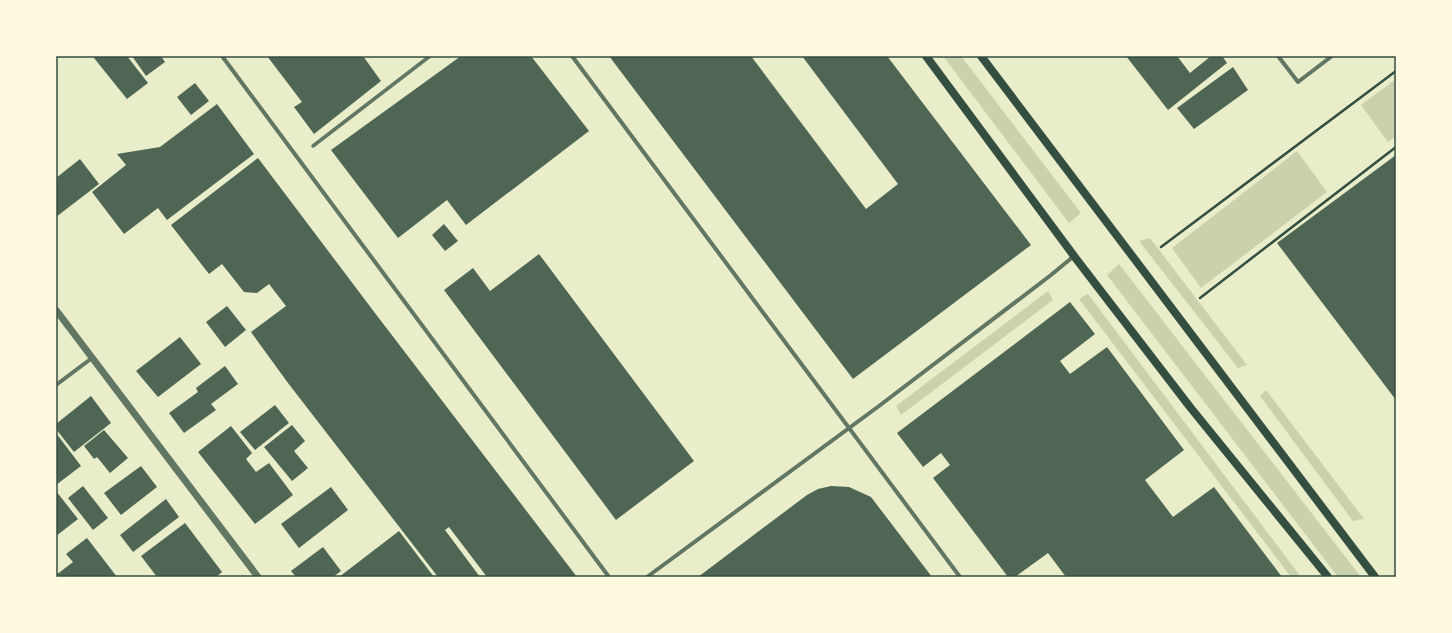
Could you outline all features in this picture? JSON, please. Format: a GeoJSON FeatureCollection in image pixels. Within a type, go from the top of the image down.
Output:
{"type":"FeatureCollection","features":[{"type":"Feature","properties":{"kind":"main road"},"geometry":{"type":"LineString","coordinates":[[926,56],[1074,256],[1190,407],[1328,577]]}},
{"type":"Feature","properties":{"kind":"main road"},"geometry":{"type":"LineString","coordinates":[[981,56],[1375,577]]}},
{"type":"Feature","properties":{"kind":"street"},"geometry":{"type":"LineString","coordinates":[[222,56],[609,577]]}},
{"type":"Feature","properties":{"kind":"street"},"geometry":{"type":"LineString","coordinates":[[313,146],[430,56]]}},
{"type":"Feature","properties":{"kind":"street"},"geometry":{"type":"LineString","coordinates":[[572,56],[850,427],[960,577]]}},
{"type":"Feature","properties":{"kind":"street"},"geometry":{"type":"LineString","coordinates":[[1278,56],[1298,82],[1332,56]]}},
{"type":"Feature","properties":{"kind":"street"},"geometry":{"type":"LineString","coordinates":[[647,577],[850,427],[1045,280],[1074,256]]}},
{"type":"Feature","properties":{"kind":"street"},"geometry":{"type":"LineString","coordinates":[[56,310],[258,577]]}},
{"type":"Feature","properties":{"kind":"street"},"geometry":{"type":"LineString","coordinates":[[56,385],[92,358]]}},
{"type":"Feature","properties":{"kind":"path"},"geometry":{"type":"LineString","coordinates":[[1161,246],[1396,71]]}},
{"type":"Feature","properties":{"kind":"path"},"geometry":{"type":"LineString","coordinates":[[1200,298],[1396,147]]}},
{"type":"Feature","properties":{"kind":"green space"},"geometry":{"type":"Polygon","coordinates":[[[943,56],[961,56],[1081,213],[1069,223],[943,56]]]}},
{"type":"Feature","properties":{"kind":"green space"},"geometry":{"type":"Polygon","coordinates":[[[1396,79],[1396,136],[1388,142],[1361,105],[1396,79]]]}},
{"type":"Feature","properties":{"kind":"green space"},"geometry":{"type":"Polygon","coordinates":[[[1297,151],[1327,192],[1201,288],[1172,248],[1297,151]]]}},
{"type":"Feature","properties":{"kind":"green space"},"geometry":{"type":"Polygon","coordinates":[[[1150,238],[1247,365],[1238,368],[1139,241],[1150,238]]]}},
{"type":"Feature","properties":{"kind":"green space"},"geometry":{"type":"Polygon","coordinates":[[[1119,264],[1361,577],[1338,577],[1107,275],[1119,264]]]}},
{"type":"Feature","properties":{"kind":"green space"},"geometry":{"type":"Polygon","coordinates":[[[1048,291],[1053,300],[901,415],[896,406],[1048,291]]]}},
{"type":"Feature","properties":{"kind":"green space"},"geometry":{"type":"Polygon","coordinates":[[[1088,294],[1301,577],[1291,577],[1079,299],[1088,294]]]}},
{"type":"Feature","properties":{"kind":"green space"},"geometry":{"type":"Polygon","coordinates":[[[1266,390],[1364,519],[1353,521],[1260,396],[1266,390]]]}},
{"type":"Feature","properties":{"kind":"building"},"geometry":{"type":"Polygon","coordinates":[[[96,56],[127,56],[148,83],[127,99],[94,58],[96,56]]]}},
{"type":"Feature","properties":{"kind":"building"},"geometry":{"type":"Polygon","coordinates":[[[132,56],[161,56],[165,62],[146,76],[132,56]]]}},
{"type":"Feature","properties":{"kind":"building"},"geometry":{"type":"Polygon","coordinates":[[[267,56],[363,56],[381,81],[314,134],[294,107],[302,102],[267,56]]]}},
{"type":"Feature","properties":{"kind":"building"},"geometry":{"type":"Polygon","coordinates":[[[461,56],[531,56],[589,131],[466,225],[447,200],[398,238],[331,150],[461,56]]]}},
{"type":"Feature","properties":{"kind":"building"},"geometry":{"type":"Polygon","coordinates":[[[609,56],[751,56],[866,209],[898,184],[802,56],[887,56],[1031,245],[853,379],[609,56]]]}},
{"type":"Feature","properties":{"kind":"building"},"geometry":{"type":"Polygon","coordinates":[[[1126,56],[1177,56],[1190,73],[1211,56],[1222,56],[1227,63],[1168,110],[1126,56]]]}},
{"type":"Feature","properties":{"kind":"building"},"geometry":{"type":"Polygon","coordinates":[[[1233,67],[1248,90],[1194,129],[1177,108],[1233,67]]]}},
{"type":"Feature","properties":{"kind":"building"},"geometry":{"type":"Polygon","coordinates":[[[195,83],[209,101],[191,115],[177,97],[195,83]]]}},
{"type":"Feature","properties":{"kind":"building"},"geometry":{"type":"Polygon","coordinates":[[[217,104],[254,154],[167,220],[158,208],[124,234],[92,192],[126,165],[117,154],[160,147],[217,104]]]}},
{"type":"Feature","properties":{"kind":"building"},"geometry":{"type":"Polygon","coordinates":[[[1396,155],[1396,400],[1277,243],[1396,155]]]}},
{"type":"Feature","properties":{"kind":"building"},"geometry":{"type":"Polygon","coordinates":[[[258,158],[577,577],[487,577],[449,527],[445,530],[480,577],[438,577],[288,383],[251,332],[286,306],[269,284],[257,293],[244,292],[222,264],[209,274],[171,225],[258,158]]]}},
{"type":"Feature","properties":{"kind":"building"},"geometry":{"type":"Polygon","coordinates":[[[80,159],[99,184],[56,217],[56,178],[80,159]]]}},
{"type":"Feature","properties":{"kind":"building"},"geometry":{"type":"Polygon","coordinates":[[[444,224],[458,241],[445,251],[432,235],[444,224]]]}},
{"type":"Feature","properties":{"kind":"building"},"geometry":{"type":"Polygon","coordinates":[[[539,254],[694,461],[616,520],[444,290],[473,268],[490,291],[539,254]]]}},
{"type":"Feature","properties":{"kind":"building"},"geometry":{"type":"Polygon","coordinates":[[[1070,302],[1095,334],[1060,361],[1070,374],[1107,347],[1184,450],[1145,480],[1173,517],[1214,487],[1282,577],[1066,577],[1048,553],[1015,577],[1008,577],[933,478],[950,465],[941,453],[923,467],[897,433],[1070,302]]]}},
{"type":"Feature","properties":{"kind":"building"},"geometry":{"type":"Polygon","coordinates":[[[227,306],[246,330],[225,347],[206,322],[227,306]]]}},
{"type":"Feature","properties":{"kind":"building"},"geometry":{"type":"Polygon","coordinates":[[[180,337],[201,364],[158,397],[136,371],[180,337]]]}},
{"type":"Feature","properties":{"kind":"building"},"geometry":{"type":"Polygon","coordinates":[[[225,366],[238,384],[211,404],[216,410],[184,433],[169,413],[198,392],[196,388],[225,366]]]}},
{"type":"Feature","properties":{"kind":"building"},"geometry":{"type":"Polygon","coordinates":[[[91,396],[111,423],[74,452],[56,429],[56,424],[91,396]]]}},
{"type":"Feature","properties":{"kind":"building"},"geometry":{"type":"Polygon","coordinates":[[[275,405],[289,423],[255,450],[240,432],[275,405]]]}},
{"type":"Feature","properties":{"kind":"building"},"geometry":{"type":"Polygon","coordinates":[[[292,425],[305,441],[294,451],[308,468],[292,481],[264,447],[292,425]]]}},
{"type":"Feature","properties":{"kind":"building"},"geometry":{"type":"Polygon","coordinates":[[[231,426],[252,453],[246,459],[256,472],[269,463],[293,495],[255,524],[198,452],[231,426]]]}},
{"type":"Feature","properties":{"kind":"building"},"geometry":{"type":"Polygon","coordinates":[[[104,430],[128,458],[110,473],[97,457],[94,459],[84,446],[104,430]]]}},
{"type":"Feature","properties":{"kind":"building"},"geometry":{"type":"Polygon","coordinates":[[[56,433],[81,466],[56,485],[56,433]]]}},
{"type":"Feature","properties":{"kind":"building"},"geometry":{"type":"Polygon","coordinates":[[[141,466],[157,487],[121,515],[104,493],[141,466]]]}},
{"type":"Feature","properties":{"kind":"building"},"geometry":{"type":"Polygon","coordinates":[[[83,486],[108,518],[93,530],[68,498],[83,486]]]}},
{"type":"Feature","properties":{"kind":"building"},"geometry":{"type":"Polygon","coordinates":[[[831,486],[849,487],[871,497],[932,577],[698,577],[807,495],[818,489],[831,486]]]}},
{"type":"Feature","properties":{"kind":"building"},"geometry":{"type":"Polygon","coordinates":[[[331,487],[348,510],[299,548],[281,524],[331,487]]]}},
{"type":"Feature","properties":{"kind":"building"},"geometry":{"type":"Polygon","coordinates":[[[56,491],[78,519],[56,536],[56,491]]]}},
{"type":"Feature","properties":{"kind":"building"},"geometry":{"type":"Polygon","coordinates":[[[166,499],[179,517],[133,552],[120,535],[166,499]]]}},
{"type":"Feature","properties":{"kind":"building"},"geometry":{"type":"Polygon","coordinates":[[[185,523],[222,572],[216,577],[157,577],[141,556],[185,523]]]}},
{"type":"Feature","properties":{"kind":"building"},"geometry":{"type":"Polygon","coordinates":[[[399,531],[434,577],[339,577],[399,531]]]}},
{"type":"Feature","properties":{"kind":"building"},"geometry":{"type":"Polygon","coordinates":[[[87,538],[117,577],[56,577],[56,575],[73,562],[66,554],[87,538]]]}},
{"type":"Feature","properties":{"kind":"building"},"geometry":{"type":"Polygon","coordinates":[[[323,547],[341,571],[333,577],[296,577],[291,571],[323,547]]]}}]}
